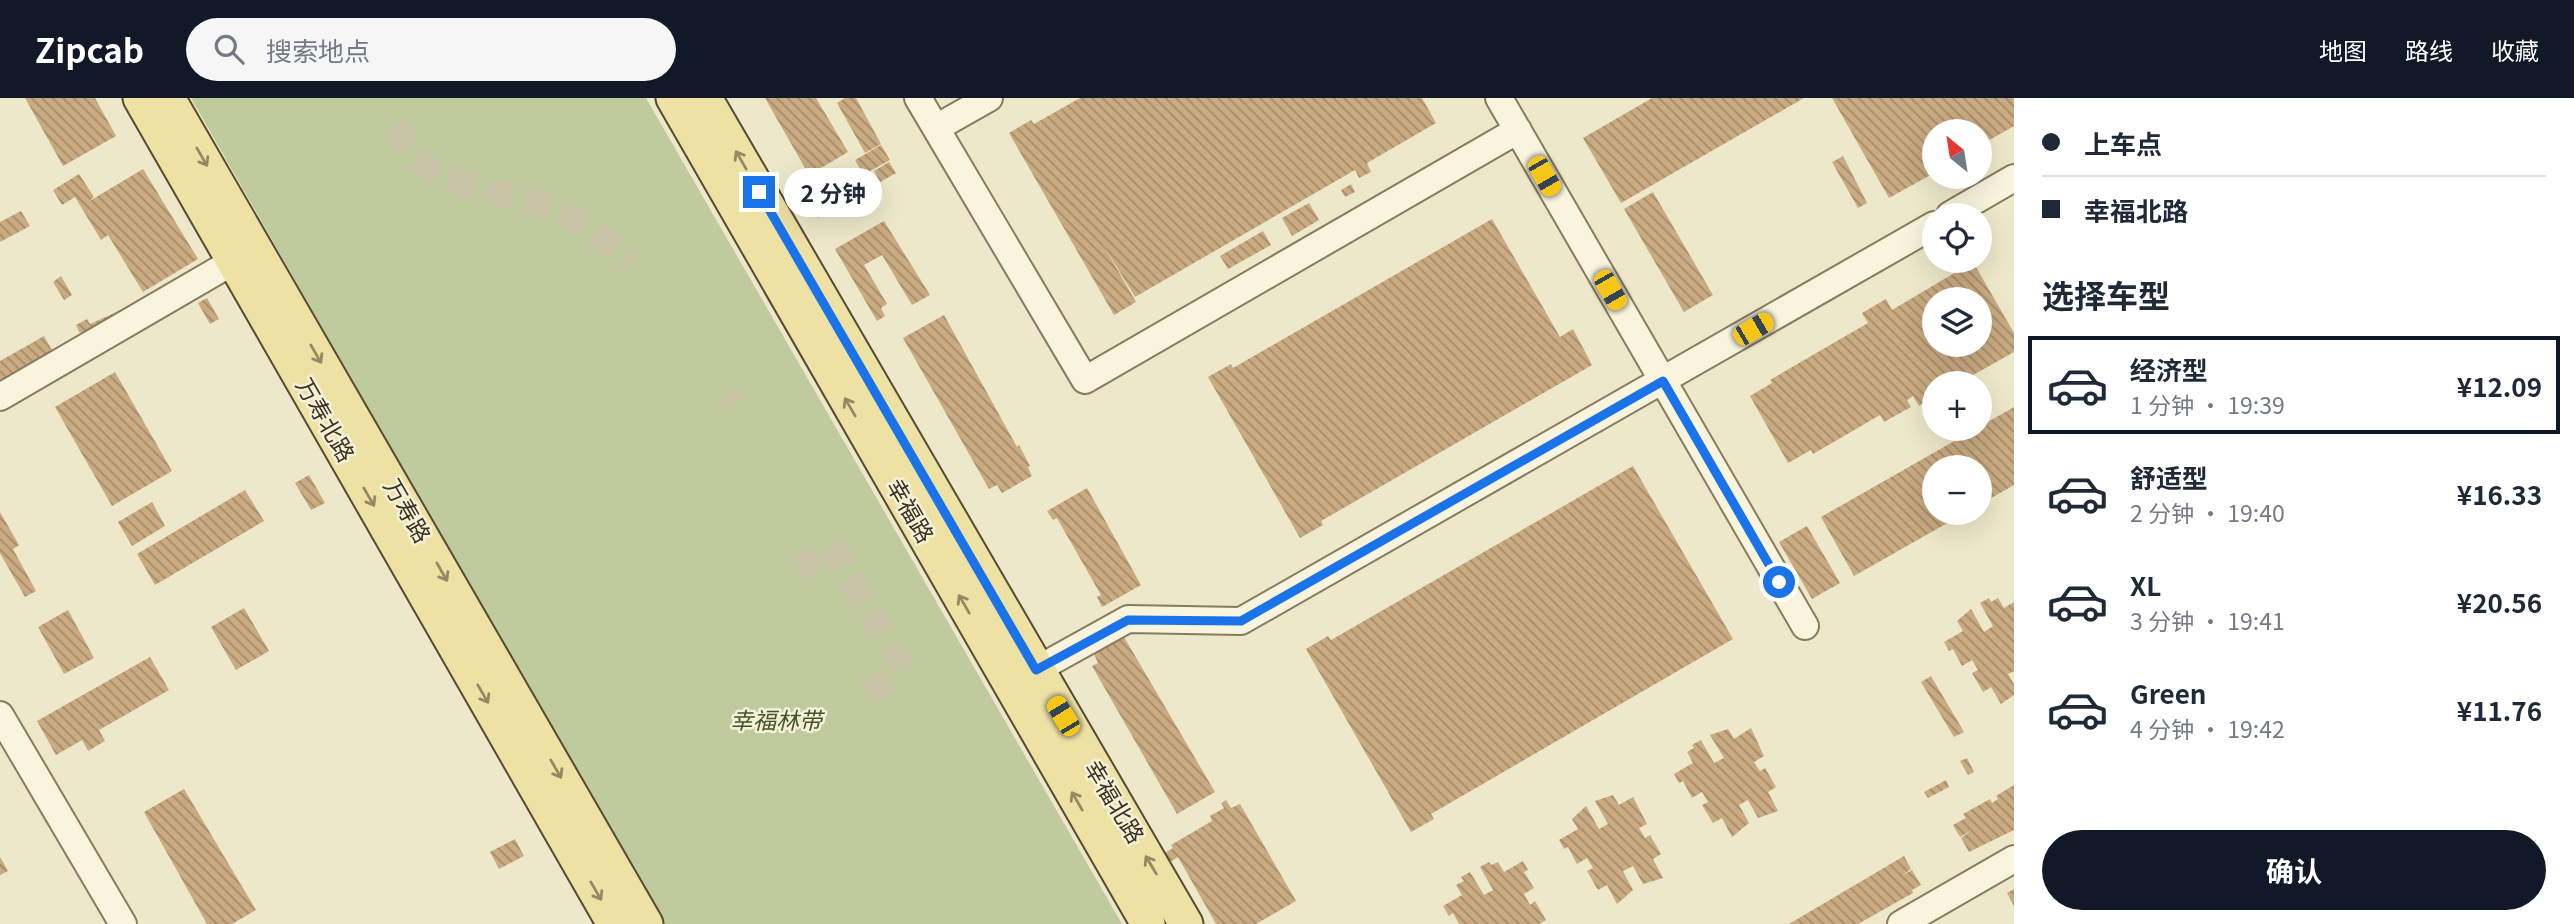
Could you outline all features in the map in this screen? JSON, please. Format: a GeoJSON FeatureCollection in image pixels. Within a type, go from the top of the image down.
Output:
{"type":"FeatureCollection","features":[{"type":"Feature","properties":{"kind":"main road","name":"万寿北路"},"geometry":{"type":"LineString","coordinates":[[140,98],[614,924]]}},
{"type":"Feature","properties":{"kind":"main road","name":"万寿路"},"geometry":{"type":"LineString","coordinates":[[168,98],[646,924]]}},
{"type":"Feature","properties":{"kind":"main road","name":"幸福路"},"geometry":{"type":"LineString","coordinates":[[673,98],[1148,924]]}},
{"type":"Feature","properties":{"kind":"main road","name":"幸福北路"},"geometry":{"type":"LineString","coordinates":[[705,98],[1186,924]]}},
{"type":"Feature","properties":{"kind":"street"},"geometry":{"type":"LineString","coordinates":[[918,98],[1085,380],[1518,130]]}},
{"type":"Feature","properties":{"kind":"street"},"geometry":{"type":"LineString","coordinates":[[936,128],[989,98]]}},
{"type":"Feature","properties":{"kind":"street"},"geometry":{"type":"LineString","coordinates":[[1499,98],[1805,626]]}},
{"type":"Feature","properties":{"kind":"street"},"geometry":{"type":"LineString","coordinates":[[1971,203],[2014,178]]}},
{"type":"Feature","properties":{"kind":"street"},"geometry":{"type":"LineString","coordinates":[[1036,670],[1128,620],[1241,621],[1922,232]]}},
{"type":"Feature","properties":{"kind":"street"},"geometry":{"type":"LineString","coordinates":[[0,397],[234,261]]}},
{"type":"Feature","properties":{"kind":"street"},"geometry":{"type":"LineString","coordinates":[[0,715],[123,924]]}},
{"type":"Feature","properties":{"kind":"street"},"geometry":{"type":"LineString","coordinates":[[1901,924],[2014,859]]}},
{"type":"Feature","properties":{"kind":"green space","name":"幸福林带"},"geometry":{"type":"Polygon","coordinates":[[[191,98],[646,98],[1122,924],[663,924],[191,98]]]}},
{"type":"Feature","properties":{"kind":"building"},"geometry":{"type":"Polygon","coordinates":[[[25,98],[95,98],[116,136],[63,166],[25,98]]]}},
{"type":"Feature","properties":{"kind":"building"},"geometry":{"type":"Polygon","coordinates":[[[765,98],[816,98],[848,152],[809,175],[765,98]]]}},
{"type":"Feature","properties":{"kind":"building"},"geometry":{"type":"Polygon","coordinates":[[[845,98],[856,98],[881,144],[865,153],[837,103],[845,98]]]}},
{"type":"Feature","properties":{"kind":"building"},"geometry":{"type":"Polygon","coordinates":[[[1080,98],[1422,98],[1436,123],[1367,163],[1371,172],[1359,178],[1355,170],[1135,297],[1101,241],[1136,302],[1114,315],[1009,133],[1031,120],[1034,124],[1080,98]]]}},
{"type":"Feature","properties":{"kind":"building"},"geometry":{"type":"Polygon","coordinates":[[[1652,98],[1804,98],[1621,203],[1583,138],[1652,98]]]}},
{"type":"Feature","properties":{"kind":"building"},"geometry":{"type":"Polygon","coordinates":[[[1832,98],[2014,98],[2014,126],[1992,139],[1992,119],[1922,119],[1922,180],[1889,198],[1832,98]]]}},
{"type":"Feature","properties":{"kind":"building"},"geometry":{"type":"Polygon","coordinates":[[[881,145],[890,160],[863,175],[855,160],[881,145]]]}},
{"type":"Feature","properties":{"kind":"building"},"geometry":{"type":"Polygon","coordinates":[[[1843,156],[1867,203],[1858,208],[1832,162],[1843,156]]]}},
{"type":"Feature","properties":{"kind":"building"},"geometry":{"type":"Polygon","coordinates":[[[889,162],[896,173],[880,182],[874,171],[889,162]]]}},
{"type":"Feature","properties":{"kind":"building"},"geometry":{"type":"Polygon","coordinates":[[[143,169],[198,259],[143,292],[108,235],[101,240],[75,197],[62,205],[53,190],[79,174],[94,197],[88,202],[143,169]]]}},
{"type":"Feature","properties":{"kind":"building"},"geometry":{"type":"Polygon","coordinates":[[[868,175],[875,185],[858,195],[852,184],[868,175]]]}},
{"type":"Feature","properties":{"kind":"building"},"geometry":{"type":"Polygon","coordinates":[[[821,182],[824,186],[830,182],[835,190],[840,187],[847,201],[818,218],[810,204],[822,198],[815,185],[821,182]]]}},
{"type":"Feature","properties":{"kind":"building"},"geometry":{"type":"Polygon","coordinates":[[[1351,184],[1355,192],[1345,197],[1341,190],[1351,184]]]}},
{"type":"Feature","properties":{"kind":"building"},"geometry":{"type":"Polygon","coordinates":[[[1653,192],[1713,295],[1684,312],[1624,209],[1653,192]]]}},
{"type":"Feature","properties":{"kind":"building"},"geometry":{"type":"Polygon","coordinates":[[[1309,203],[1319,220],[1292,236],[1282,218],[1309,203]]]}},
{"type":"Feature","properties":{"kind":"building"},"geometry":{"type":"Polygon","coordinates":[[[21,211],[30,226],[0,242],[0,222],[21,211]]]}},
{"type":"Feature","properties":{"kind":"building"},"geometry":{"type":"Polygon","coordinates":[[[1492,219],[1560,337],[1573,329],[1592,365],[1321,521],[1323,525],[1300,538],[1208,377],[1231,364],[1233,368],[1492,219]]]}},
{"type":"Feature","properties":{"kind":"building"},"geometry":{"type":"Polygon","coordinates":[[[884,221],[930,295],[912,305],[882,255],[864,265],[887,304],[881,308],[885,316],[877,321],[835,249],[884,221]]]}},
{"type":"Feature","properties":{"kind":"building"},"geometry":{"type":"Polygon","coordinates":[[[1263,231],[1271,245],[1228,269],[1220,256],[1263,231]]]}},
{"type":"Feature","properties":{"kind":"building"},"geometry":{"type":"Polygon","coordinates":[[[1954,273],[1979,273],[1987,287],[1931,287],[1954,273]]]}},
{"type":"Feature","properties":{"kind":"building"},"geometry":{"type":"Polygon","coordinates":[[[61,276],[72,295],[64,300],[53,282],[61,276]]]}},
{"type":"Feature","properties":{"kind":"building"},"geometry":{"type":"Polygon","coordinates":[[[1922,292],[1922,357],[1992,357],[1992,295],[2014,333],[2014,352],[1980,371],[1922,371],[1922,404],[1919,406],[1913,396],[1907,400],[1911,407],[1884,422],[1880,415],[1813,454],[1811,450],[1788,463],[1750,396],[1772,383],[1770,380],[1868,323],[1862,313],[1886,299],[1892,310],[1922,292]]]}},
{"type":"Feature","properties":{"kind":"building"},"geometry":{"type":"Polygon","coordinates":[[[207,298],[219,319],[210,324],[198,303],[207,298]]]}},
{"type":"Feature","properties":{"kind":"building"},"geometry":{"type":"Polygon","coordinates":[[[123,309],[127,315],[96,336],[79,332],[76,325],[87,319],[90,324],[123,309]]]}},
{"type":"Feature","properties":{"kind":"building"},"geometry":{"type":"Polygon","coordinates":[[[944,315],[1030,466],[1028,467],[1032,476],[1002,493],[997,485],[989,489],[903,338],[944,315]]]}},
{"type":"Feature","properties":{"kind":"building"},"geometry":{"type":"Polygon","coordinates":[[[44,336],[57,359],[0,391],[0,361],[44,336]]]}},
{"type":"Feature","properties":{"kind":"building"},"geometry":{"type":"Polygon","coordinates":[[[115,372],[172,471],[112,506],[55,407],[115,372]]]}},
{"type":"Feature","properties":{"kind":"building"},"geometry":{"type":"Polygon","coordinates":[[[2014,407],[2014,485],[1992,498],[1992,455],[1930,455],[1954,441],[1992,441],[1992,420],[2014,407]]]}},
{"type":"Feature","properties":{"kind":"building"},"geometry":{"type":"Polygon","coordinates":[[[1922,459],[1922,525],[1944,525],[1854,576],[1821,517],[1922,459]]]}},
{"type":"Feature","properties":{"kind":"building"},"geometry":{"type":"Polygon","coordinates":[[[1633,466],[1733,639],[1431,814],[1434,819],[1411,832],[1306,649],[1328,636],[1331,640],[1633,466]]]}},
{"type":"Feature","properties":{"kind":"building"},"geometry":{"type":"Polygon","coordinates":[[[309,475],[325,503],[311,510],[295,483],[309,475]]]}},
{"type":"Feature","properties":{"kind":"building"},"geometry":{"type":"Polygon","coordinates":[[[1087,488],[1141,585],[1102,607],[1097,597],[1101,595],[1057,518],[1053,520],[1047,511],[1087,488]]]}},
{"type":"Feature","properties":{"kind":"building"},"geometry":{"type":"Polygon","coordinates":[[[245,490],[264,521],[155,585],[137,554],[245,490]]]}},
{"type":"Feature","properties":{"kind":"building"},"geometry":{"type":"Polygon","coordinates":[[[152,502],[165,526],[132,546],[118,522],[152,502]]]}},
{"type":"Feature","properties":{"kind":"building"},"geometry":{"type":"Polygon","coordinates":[[[0,512],[19,545],[13,549],[36,591],[25,597],[0,553],[0,512]]]}},
{"type":"Feature","properties":{"kind":"building"},"geometry":{"type":"Polygon","coordinates":[[[1807,526],[1840,583],[1812,599],[1779,542],[1807,526]]]}},
{"type":"Feature","properties":{"kind":"building"},"geometry":{"type":"Polygon","coordinates":[[[1989,598],[1991,602],[1998,598],[2004,608],[2014,602],[2014,671],[2008,674],[2014,684],[2014,695],[2001,704],[1991,687],[1983,692],[1972,673],[1978,670],[1972,660],[1962,666],[1953,649],[1949,651],[1944,642],[1963,631],[1957,621],[1971,609],[1984,632],[1993,626],[1980,603],[1989,598]]]}},
{"type":"Feature","properties":{"kind":"building"},"geometry":{"type":"Polygon","coordinates":[[[244,608],[269,651],[236,670],[211,627],[244,608]]]}},
{"type":"Feature","properties":{"kind":"building"},"geometry":{"type":"Polygon","coordinates":[[[68,610],[94,658],[64,674],[38,627],[68,610]]]}},
{"type":"Feature","properties":{"kind":"building"},"geometry":{"type":"Polygon","coordinates":[[[1124,637],[1215,792],[1177,814],[1092,666],[1098,663],[1094,654],[1124,637]]]}},
{"type":"Feature","properties":{"kind":"building"},"geometry":{"type":"Polygon","coordinates":[[[150,657],[169,690],[99,730],[105,741],[88,751],[82,740],[56,755],[37,721],[150,657]]]}},
{"type":"Feature","properties":{"kind":"building"},"geometry":{"type":"Polygon","coordinates":[[[1931,676],[1964,732],[1954,737],[1921,682],[1931,676]]]}},
{"type":"Feature","properties":{"kind":"building"},"geometry":{"type":"Polygon","coordinates":[[[1751,728],[1764,756],[1754,762],[1760,771],[1765,768],[1776,787],[1768,792],[1778,811],[1758,818],[1748,800],[1739,805],[1749,823],[1732,837],[1722,818],[1713,823],[1702,805],[1708,802],[1702,792],[1692,798],[1683,781],[1679,783],[1674,774],[1693,763],[1687,752],[1694,748],[1692,745],[1701,740],[1714,763],[1724,758],[1710,735],[1728,729],[1734,739],[1751,728]]]}},
{"type":"Feature","properties":{"kind":"building"},"geometry":{"type":"Polygon","coordinates":[[[1967,758],[1974,772],[1968,775],[1960,761],[1967,758]]]}},
{"type":"Feature","properties":{"kind":"building"},"geometry":{"type":"Polygon","coordinates":[[[1946,780],[1949,787],[1928,798],[1924,792],[1946,780]]]}},
{"type":"Feature","properties":{"kind":"building"},"geometry":{"type":"Polygon","coordinates":[[[2014,785],[2014,830],[1969,852],[1961,838],[1972,830],[1960,837],[1953,825],[1966,818],[1963,814],[1990,799],[1992,803],[1998,799],[1996,796],[2014,785]]]}},
{"type":"Feature","properties":{"kind":"building"},"geometry":{"type":"Polygon","coordinates":[[[184,789],[256,910],[232,924],[207,924],[144,812],[184,789]]]}},
{"type":"Feature","properties":{"kind":"building"},"geometry":{"type":"Polygon","coordinates":[[[1613,795],[1619,805],[1633,797],[1647,824],[1639,828],[1645,838],[1650,835],[1661,854],[1653,859],[1663,878],[1643,884],[1633,866],[1623,871],[1633,890],[1617,904],[1607,885],[1598,890],[1587,871],[1593,868],[1587,858],[1577,864],[1568,847],[1564,849],[1559,840],[1578,829],[1572,819],[1586,806],[1599,829],[1608,824],[1595,801],[1613,795]]]}},
{"type":"Feature","properties":{"kind":"building"},"geometry":{"type":"Polygon","coordinates":[[[1226,800],[1231,808],[1240,804],[1296,901],[1256,924],[1216,924],[1178,857],[1170,862],[1165,853],[1173,848],[1171,845],[1212,821],[1210,816],[1224,808],[1221,803],[1226,800]]]}},
{"type":"Feature","properties":{"kind":"building"},"geometry":{"type":"Polygon","coordinates":[[[515,839],[524,856],[499,869],[490,852],[515,839]]]}},
{"type":"Feature","properties":{"kind":"building"},"geometry":{"type":"Polygon","coordinates":[[[1904,856],[1911,869],[1901,876],[1912,870],[1921,885],[1912,890],[1913,893],[1858,924],[1789,924],[1904,856]]]}},
{"type":"Feature","properties":{"kind":"building"},"geometry":{"type":"Polygon","coordinates":[[[0,857],[8,871],[0,875],[0,857]]]}},
{"type":"Feature","properties":{"kind":"building"},"geometry":{"type":"Polygon","coordinates":[[[1523,861],[1528,870],[1524,872],[1534,888],[1524,894],[1530,905],[1535,901],[1546,920],[1539,924],[1459,924],[1453,913],[1449,916],[1443,906],[1462,895],[1456,885],[1464,881],[1461,877],[1470,872],[1484,895],[1493,890],[1480,867],[1489,862],[1491,865],[1498,862],[1504,872],[1523,861]]]}},
{"type":"Feature","properties":{"kind":"building"},"geometry":{"type":"Polygon","coordinates":[[[2014,889],[2014,906],[2007,893],[2014,889]]]}},
{"type":"Feature","properties":{"kind":"tunnel"},"geometry":{"type":"LineString","coordinates":[[394,127],[412,154],[433,170],[466,184],[557,211],[587,228],[633,262]]}},
{"type":"Feature","properties":{"kind":"tunnel"},"geometry":{"type":"LineString","coordinates":[[727,395],[733,403]]}},
{"type":"Feature","properties":{"kind":"tunnel"},"geometry":{"type":"LineString","coordinates":[[831,544],[910,680]]}},
{"type":"Feature","properties":{"kind":"tunnel"},"geometry":{"type":"LineString","coordinates":[[802,552],[819,582]]}},
{"type":"Feature","properties":{"kind":"tunnel"},"geometry":{"type":"LineString","coordinates":[[871,676],[889,703]]}},
{"type":"Feature","properties":{"kind":"route"},"geometry":{"type":"LineString","coordinates":[[759,192],[1036,670],[1128,620],[1241,621],[1663,381],[1779,582]]}}]}
